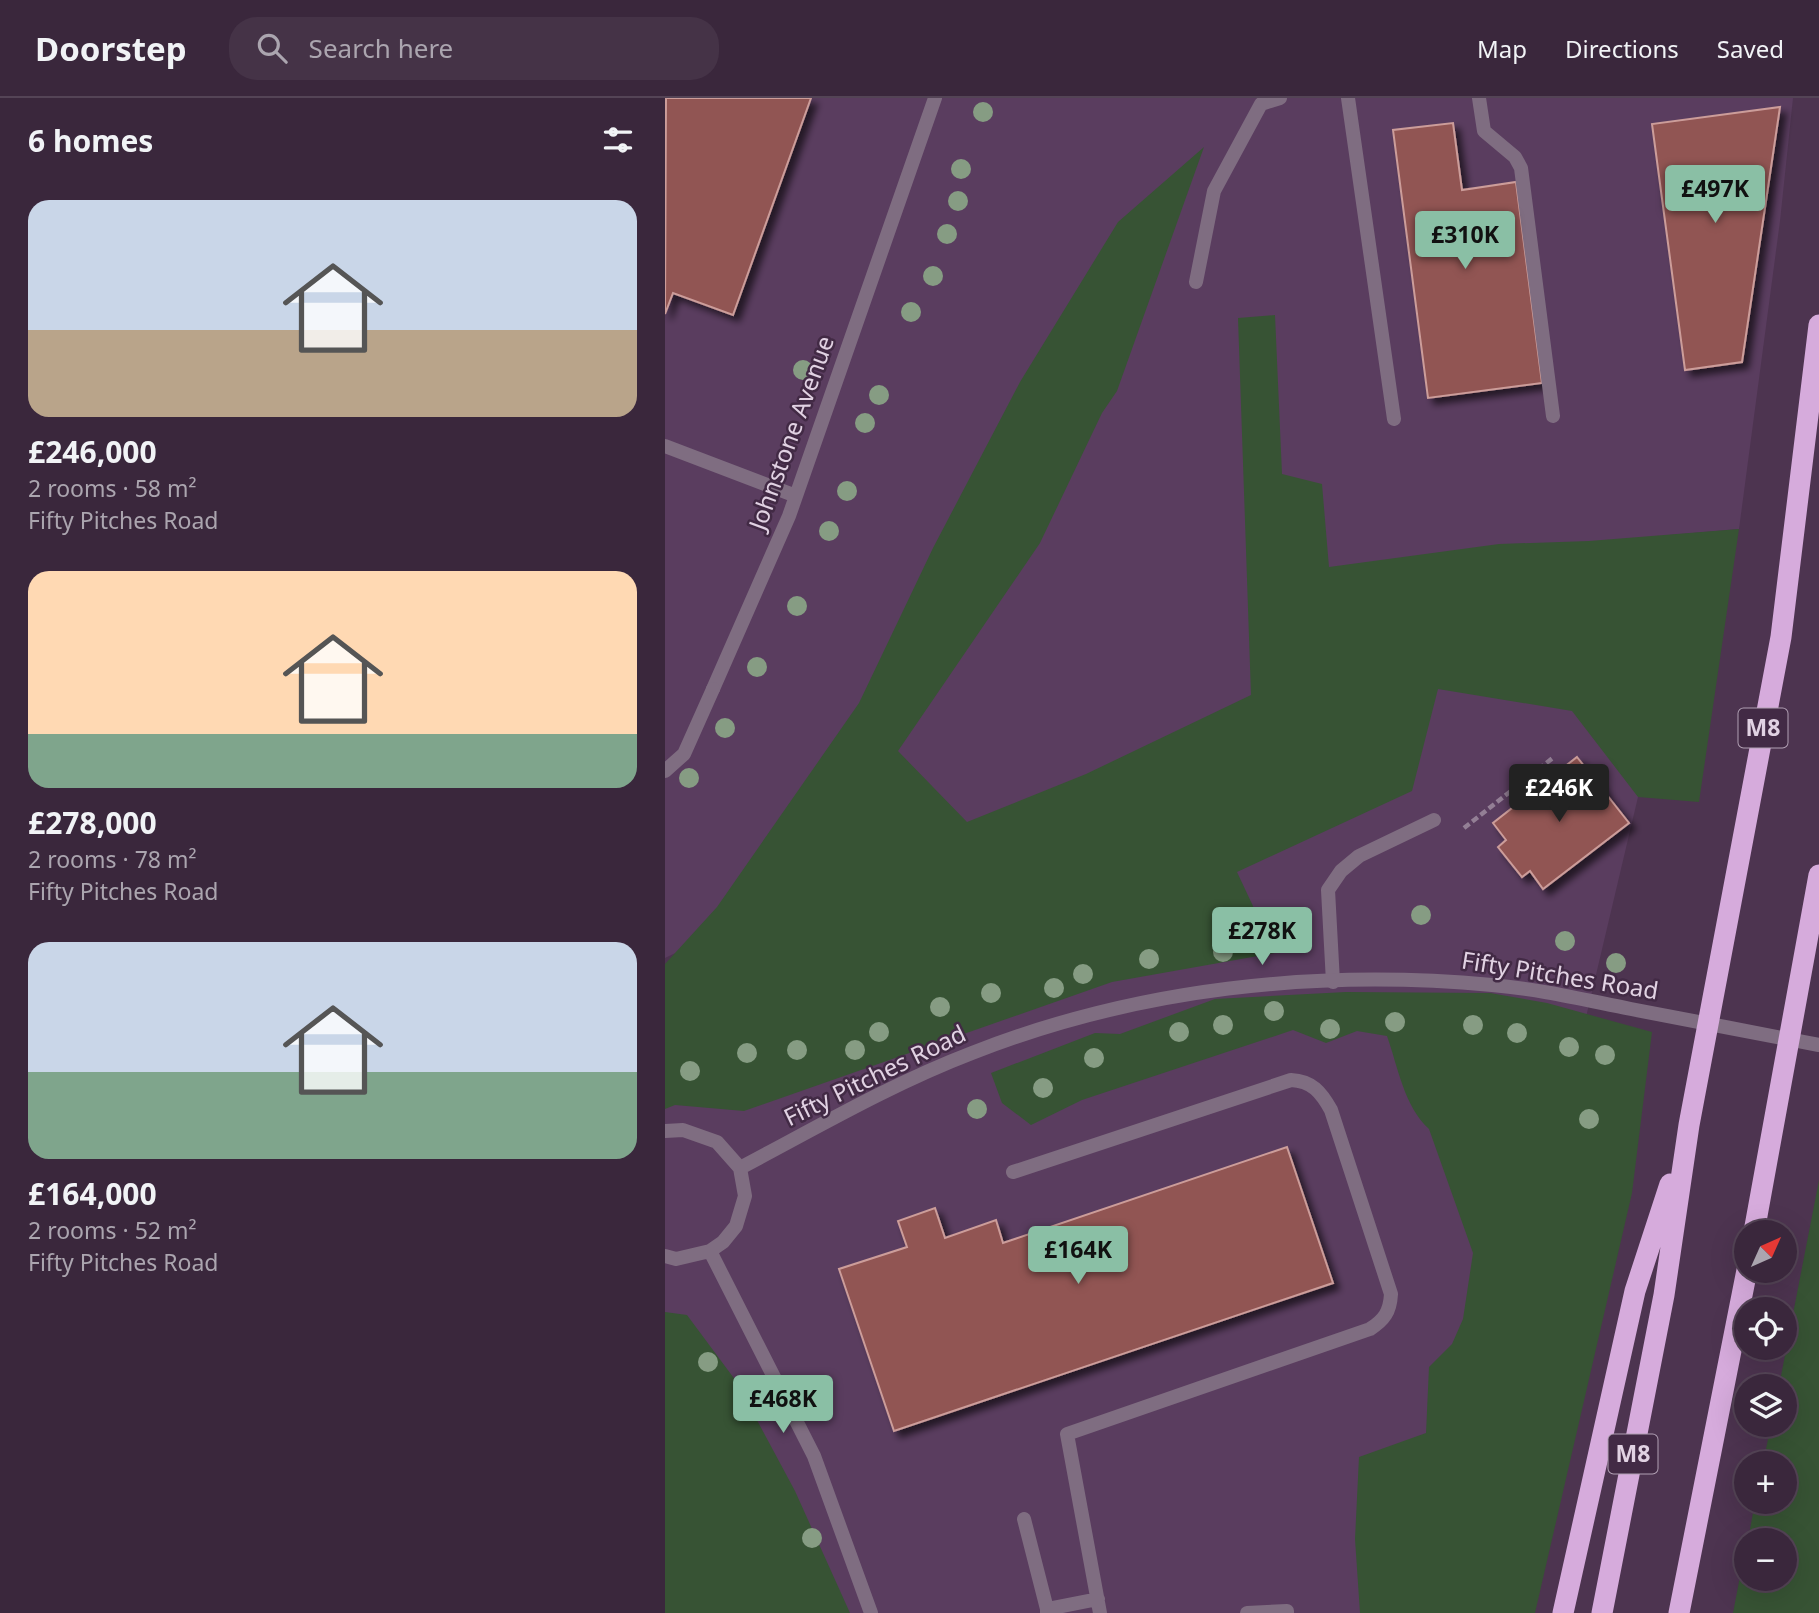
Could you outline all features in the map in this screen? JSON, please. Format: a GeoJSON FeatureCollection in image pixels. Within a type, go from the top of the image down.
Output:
{"type":"FeatureCollection","features":[{"type":"Feature","properties":{"kind":"highway","name":"M8"},"geometry":{"type":"LineString","coordinates":[[1602,1613],[1664,1296],[1689,1125],[1781,637],[1819,325]]}},
{"type":"Feature","properties":{"kind":"highway"},"geometry":{"type":"LineString","coordinates":[[1756,1220],[1819,875]]}},
{"type":"Feature","properties":{"kind":"highway"},"geometry":{"type":"LineString","coordinates":[[1563,1613],[1635,1291],[1689,1125]]}},
{"type":"Feature","properties":{"kind":"highway"},"geometry":{"type":"LineString","coordinates":[[1679,1613],[1744,1283]]}},
{"type":"Feature","properties":{"kind":"street","name":"Johnstone Avenue"},"geometry":{"type":"LineString","coordinates":[[665,771],[684,754],[796,496],[935,98]]}},
{"type":"Feature","properties":{"kind":"street"},"geometry":{"type":"LineString","coordinates":[[1196,282],[1214,191],[1261,104],[1280,98]]}},
{"type":"Feature","properties":{"kind":"street"},"geometry":{"type":"LineString","coordinates":[[1348,98],[1394,419]]}},
{"type":"Feature","properties":{"kind":"street"},"geometry":{"type":"LineString","coordinates":[[1479,98],[1484,131],[1515,157],[1521,168],[1553,416]]}},
{"type":"Feature","properties":{"kind":"street"},"geometry":{"type":"LineString","coordinates":[[665,446],[796,496]]}},
{"type":"Feature","properties":{"kind":"street"},"geometry":{"type":"LineString","coordinates":[[1333,982],[1328,890],[1341,871],[1359,856],[1434,820]]}},
{"type":"Feature","properties":{"kind":"street","name":"Fifty Pitches Road"},"geometry":{"type":"LineString","coordinates":[[740,1168],[921,1074],[1033,1031],[1097,1011],[1165,997],[1272,983],[1384,979],[1493,985],[1552,993],[1819,1045]]}},
{"type":"Feature","properties":{"kind":"street"},"geometry":{"type":"LineString","coordinates":[[1013,1172],[1291,1080],[1304,1081],[1320,1091],[1331,1110],[1391,1294],[1390,1306],[1383,1320],[1370,1329],[1067,1434],[1099,1606],[1047,1611],[1024,1519]]}},
{"type":"Feature","properties":{"kind":"street"},"geometry":{"type":"LineString","coordinates":[[665,1131],[683,1130],[717,1142],[740,1168],[745,1196],[736,1226],[723,1242],[710,1251],[676,1259],[665,1256]]}},
{"type":"Feature","properties":{"kind":"street"},"geometry":{"type":"LineString","coordinates":[[710,1251],[814,1456],[871,1613]]}},
{"type":"Feature","properties":{"kind":"street"},"geometry":{"type":"LineString","coordinates":[[1247,1613],[1287,1613]]}},
{"type":"Feature","properties":{"kind":"path"},"geometry":{"type":"LineString","coordinates":[[1464,828],[1554,757]]}},
{"type":"Feature","properties":{"kind":"shaded area"},"geometry":{"type":"Polygon","coordinates":[[[665,98],[1793,98],[1780,221],[1739,529],[1670,535],[1674,614],[1638,797],[1492,1415],[1455,1613],[665,1613],[665,1018],[729,927],[665,958],[665,98]]]}},
{"type":"Feature","properties":{"kind":"green space"},"geometry":{"type":"Polygon","coordinates":[[[1204,147],[1117,391],[1102,413],[1040,543],[898,751],[967,822],[1086,774],[1251,695],[1238,318],[1275,315],[1282,474],[1322,484],[1329,567],[1499,544],[1589,541],[1739,529],[1699,802],[1638,797],[1572,711],[1438,689],[1412,791],[1237,872],[1275,953],[1112,982],[744,1111],[675,1105],[665,1109],[665,964],[717,907],[859,703],[933,548],[1020,382],[1118,222],[1204,147]]]}},
{"type":"Feature","properties":{"kind":"green space"},"geometry":{"type":"Polygon","coordinates":[[[1346,992],[1490,993],[1547,1003],[1652,1032],[1632,1193],[1535,1613],[1360,1613],[1355,1539],[1359,1457],[1426,1433],[1429,1367],[1452,1344],[1463,1319],[1473,1253],[1429,1129],[1420,1120],[1408,1098],[1387,1036],[1357,1031],[1326,1043],[1293,1030],[1082,1100],[1031,1125],[1002,1103],[991,1073],[1095,1033],[1120,1034],[1215,999],[1346,992]]]}},
{"type":"Feature","properties":{"kind":"green space"},"geometry":{"type":"Polygon","coordinates":[[[1819,1180],[1819,1613],[1733,1613],[1737,1591],[1797,1591],[1797,1528],[1750,1528],[1753,1514],[1797,1514],[1797,1451],[1766,1451],[1768,1437],[1797,1437],[1797,1374],[1781,1374],[1784,1360],[1797,1360],[1796,1297],[1819,1180]]]}},
{"type":"Feature","properties":{"kind":"green space"},"geometry":{"type":"Polygon","coordinates":[[[665,1312],[687,1315],[736,1381],[795,1491],[850,1613],[665,1613],[665,1312]]]}},
{"type":"Feature","properties":{"kind":"building"},"geometry":{"type":"Polygon","coordinates":[[[666,98],[811,98],[733,315],[673,293],[665,314],[666,98]]]}},
{"type":"Feature","properties":{"kind":"building"},"geometry":{"type":"Polygon","coordinates":[[[1780,107],[1742,362],[1685,370],[1652,124],[1780,107]]]}},
{"type":"Feature","properties":{"kind":"building"},"geometry":{"type":"Polygon","coordinates":[[[1453,123],[1462,190],[1516,182],[1542,383],[1428,398],[1393,130],[1453,123]]]}},
{"type":"Feature","properties":{"kind":"building"},"geometry":{"type":"Polygon","coordinates":[[[1577,757],[1629,823],[1543,889],[1530,871],[1522,877],[1498,847],[1506,840],[1493,823],[1577,757]]]}},
{"type":"Feature","properties":{"kind":"building"},"geometry":{"type":"Polygon","coordinates":[[[1287,1147],[1333,1283],[894,1431],[839,1269],[907,1247],[898,1221],[935,1208],[945,1238],[996,1220],[1003,1243],[1287,1147]]]}}]}
